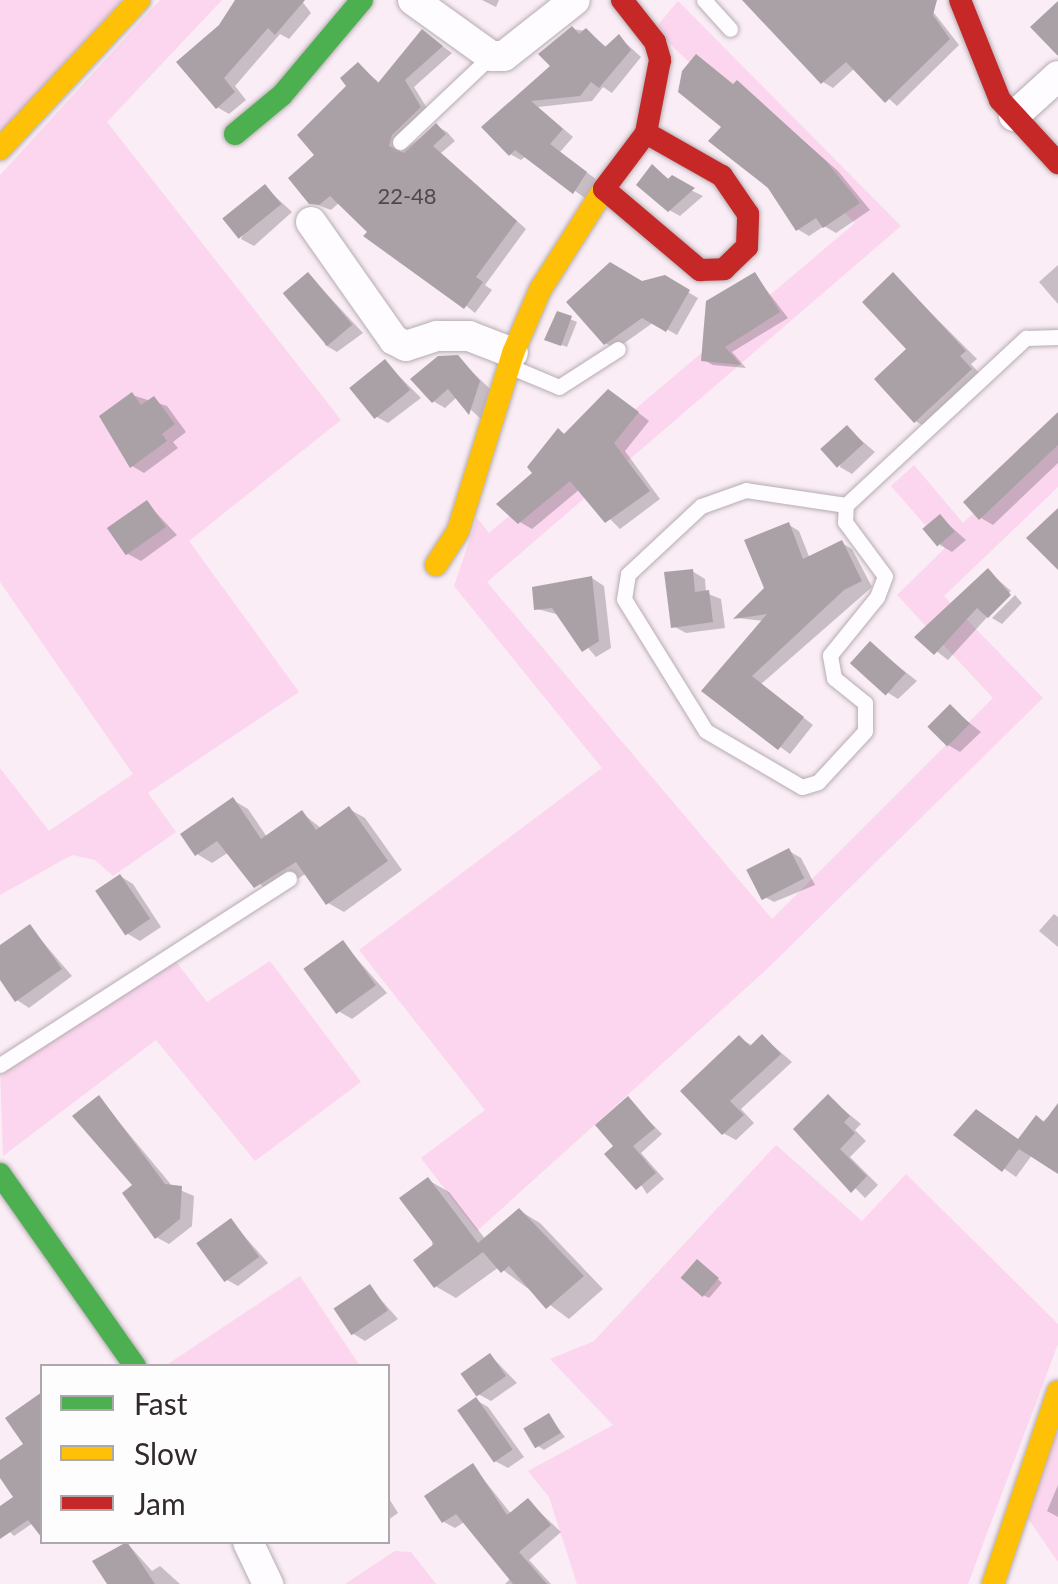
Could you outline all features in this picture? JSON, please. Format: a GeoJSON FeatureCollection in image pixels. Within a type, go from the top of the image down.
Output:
{"type":"FeatureCollection","features":[{"type":"Feature","properties":{"kind":"street"},"geometry":{"type":"LineString","coordinates":[[0,149],[139,0]]}},
{"type":"Feature","properties":{"kind":"street"},"geometry":{"type":"LineString","coordinates":[[236,134],[282,95],[362,0]]}},
{"type":"Feature","properties":{"kind":"street"},"geometry":{"type":"LineString","coordinates":[[413,0],[492,56],[513,51],[576,0]]}},
{"type":"Feature","properties":{"kind":"street"},"geometry":{"type":"LineString","coordinates":[[436,566],[458,532],[483,466],[511,360],[554,262],[646,133],[660,60],[655,42],[622,0]]}},
{"type":"Feature","properties":{"kind":"street"},"geometry":{"type":"LineString","coordinates":[[960,0],[1000,100],[1058,163]]}},
{"type":"Feature","properties":{"kind":"street"},"geometry":{"type":"LineString","coordinates":[[1014,116],[1058,76]]}},
{"type":"Feature","properties":{"kind":"street"},"geometry":{"type":"LineString","coordinates":[[604,189],[700,270],[724,270],[746,247],[748,214],[722,176],[646,133]]}},
{"type":"Feature","properties":{"kind":"street"},"geometry":{"type":"LineString","coordinates":[[312,222],[394,340],[406,346],[470,336],[511,360]]}},
{"type":"Feature","properties":{"kind":"street"},"geometry":{"type":"LineString","coordinates":[[0,1174],[134,1364]]}},
{"type":"Feature","properties":{"kind":"street"},"geometry":{"type":"LineString","coordinates":[[993,1584],[1056,1403]]}},
{"type":"Feature","properties":{"kind":"street"},"geometry":{"type":"LineString","coordinates":[[249,1544],[268,1584]]}},
{"type":"Feature","properties":{"kind":"lane"},"geometry":{"type":"LineString","coordinates":[[704,0],[730,29]]}},
{"type":"Feature","properties":{"kind":"lane"},"geometry":{"type":"LineString","coordinates":[[400,142],[492,56]]}},
{"type":"Feature","properties":{"kind":"lane"},"geometry":{"type":"LineString","coordinates":[[846,506],[746,490],[701,506],[628,574],[624,599],[706,732],[802,786],[818,782],[865,731],[865,704],[834,678],[830,655],[877,597],[885,576],[846,522],[846,506],[1026,338],[1058,337]]}},
{"type":"Feature","properties":{"kind":"lane"},"geometry":{"type":"LineString","coordinates":[[511,360],[559,388],[618,348]]}},
{"type":"Feature","properties":{"kind":"lane"},"geometry":{"type":"LineString","coordinates":[[0,1065],[289,879]]}},
{"type":"Feature","properties":{"kind":"shaded area"},"geometry":{"type":"Polygon","coordinates":[[[0,0],[122,0],[0,134],[0,0]]]}},
{"type":"Feature","properties":{"kind":"shaded area"},"geometry":{"type":"Polygon","coordinates":[[[160,0],[222,0],[107,122],[341,420],[189,541],[299,692],[148,793],[176,832],[113,876],[95,860],[72,855],[0,895],[0,768],[49,831],[133,774],[0,582],[0,175],[160,0]]]}},
{"type":"Feature","properties":{"kind":"shaded area"},"geometry":{"type":"Polygon","coordinates":[[[678,1],[901,226],[487,582],[772,919],[993,698],[897,595],[945,548],[891,486],[914,465],[963,523],[1058,437],[1058,487],[944,596],[1043,698],[767,969],[477,1231],[421,1158],[485,1110],[359,950],[602,768],[454,586],[477,518],[489,533],[855,223],[662,36],[657,26],[678,1]]]}},
{"type":"Feature","properties":{"kind":"shaded area"},"geometry":{"type":"Polygon","coordinates":[[[168,951],[207,1002],[270,961],[361,1082],[255,1161],[156,1040],[3,1156],[0,1067],[168,951]]]}},
{"type":"Feature","properties":{"kind":"shaded area"},"geometry":{"type":"Polygon","coordinates":[[[776,1145],[862,1221],[906,1174],[1058,1324],[1058,1344],[968,1584],[577,1584],[549,1497],[528,1471],[613,1425],[550,1359],[594,1341],[776,1145]]]}},
{"type":"Feature","properties":{"kind":"shaded area"},"geometry":{"type":"Polygon","coordinates":[[[300,1276],[359,1364],[168,1364],[300,1276]]]}},
{"type":"Feature","properties":{"kind":"shaded area"},"geometry":{"type":"Polygon","coordinates":[[[1058,1427],[1058,1562],[1024,1513],[1058,1427]]]}},
{"type":"Feature","properties":{"kind":"shaded area"},"geometry":{"type":"Polygon","coordinates":[[[395,1551],[411,1552],[436,1584],[345,1584],[395,1551]]]}},
{"type":"Feature","properties":{"kind":"building"},"geometry":{"type":"Polygon","coordinates":[[[235,0],[305,0],[275,35],[268,28],[224,78],[235,92],[216,109],[176,62],[219,25],[235,0]]]}},
{"type":"Feature","properties":{"kind":"building"},"geometry":{"type":"Polygon","coordinates":[[[742,0],[937,0],[933,15],[950,39],[885,103],[846,62],[821,84],[742,0]]]}},
{"type":"Feature","properties":{"kind":"building"},"geometry":{"type":"Polygon","coordinates":[[[1058,1],[1058,56],[1030,27],[1058,1]]]}},
{"type":"Feature","properties":{"kind":"building"},"geometry":{"type":"Polygon","coordinates":[[[572,26],[579,34],[586,28],[605,47],[619,34],[631,50],[599,88],[591,82],[580,96],[531,101],[563,129],[550,144],[587,172],[573,194],[515,150],[509,156],[481,127],[550,66],[538,54],[572,26]]]}},
{"type":"Feature","properties":{"kind":"building"},"geometry":{"type":"Polygon","coordinates":[[[422,29],[443,46],[405,80],[421,107],[392,135],[389,146],[404,153],[436,123],[446,134],[433,146],[517,221],[476,277],[483,282],[464,309],[363,236],[367,232],[330,196],[319,205],[309,204],[288,178],[314,155],[297,135],[346,86],[340,78],[358,62],[378,83],[422,29]]]}},
{"type":"Feature","properties":{"kind":"building"},"geometry":{"type":"Polygon","coordinates":[[[696,54],[733,84],[737,80],[826,161],[860,203],[823,228],[816,218],[796,231],[768,188],[708,141],[721,127],[678,92],[682,71],[696,54]]]}},
{"type":"Feature","properties":{"kind":"building"},"geometry":{"type":"Polygon","coordinates":[[[652,164],[668,179],[672,175],[695,188],[668,212],[636,185],[652,164]]]}},
{"type":"Feature","properties":{"kind":"building"},"geometry":{"type":"Polygon","coordinates":[[[265,184],[281,204],[239,239],[222,219],[265,184]]]}},
{"type":"Feature","properties":{"kind":"building"},"geometry":{"type":"Polygon","coordinates":[[[610,262],[642,281],[665,275],[690,290],[666,332],[642,318],[604,345],[566,302],[610,262]]]}},
{"type":"Feature","properties":{"kind":"building"},"geometry":{"type":"Polygon","coordinates":[[[308,272],[352,325],[327,346],[283,293],[308,272]]]}},
{"type":"Feature","properties":{"kind":"building"},"geometry":{"type":"Polygon","coordinates":[[[755,272],[780,312],[725,347],[741,365],[701,361],[706,301],[755,272]]]}},
{"type":"Feature","properties":{"kind":"building"},"geometry":{"type":"Polygon","coordinates":[[[893,272],[966,351],[960,356],[972,369],[914,423],[874,379],[906,349],[862,302],[893,272]]]}},
{"type":"Feature","properties":{"kind":"building"},"geometry":{"type":"Polygon","coordinates":[[[557,311],[572,316],[561,346],[544,340],[557,311]]]}},
{"type":"Feature","properties":{"kind":"building"},"geometry":{"type":"Polygon","coordinates":[[[458,355],[480,381],[469,415],[448,389],[432,403],[410,379],[438,356],[458,355]]]}},
{"type":"Feature","properties":{"kind":"building"},"geometry":{"type":"Polygon","coordinates":[[[385,359],[410,390],[374,419],[349,388],[385,359]]]}},
{"type":"Feature","properties":{"kind":"building"},"geometry":{"type":"Polygon","coordinates":[[[608,389],[639,412],[614,443],[650,491],[605,523],[570,481],[518,524],[496,504],[532,473],[527,467],[558,428],[564,434],[608,389]]]}},
{"type":"Feature","properties":{"kind":"building"},"geometry":{"type":"Polygon","coordinates":[[[132,392],[141,405],[154,396],[175,424],[162,434],[167,441],[130,468],[99,416],[132,392]]]}},
{"type":"Feature","properties":{"kind":"building"},"geometry":{"type":"Polygon","coordinates":[[[1058,412],[1058,445],[979,520],[963,502],[1058,412]]]}},
{"type":"Feature","properties":{"kind":"building"},"geometry":{"type":"Polygon","coordinates":[[[847,425],[864,444],[837,468],[820,449],[847,425]]]}},
{"type":"Feature","properties":{"kind":"building"},"geometry":{"type":"Polygon","coordinates":[[[147,500],[166,527],[126,555],[107,528],[147,500]]]}},
{"type":"Feature","properties":{"kind":"building"},"geometry":{"type":"Polygon","coordinates":[[[1058,508],[1058,570],[1026,538],[1058,508]]]}},
{"type":"Feature","properties":{"kind":"building"},"geometry":{"type":"Polygon","coordinates":[[[940,514],[955,532],[937,546],[922,529],[940,514]]]}},
{"type":"Feature","properties":{"kind":"building"},"geometry":{"type":"Polygon","coordinates":[[[789,522],[803,559],[842,540],[862,581],[844,590],[752,676],[804,717],[778,750],[701,691],[767,614],[733,619],[764,588],[744,540],[789,522]]]}},
{"type":"Feature","properties":{"kind":"building"},"geometry":{"type":"Polygon","coordinates":[[[988,568],[1011,595],[988,618],[977,608],[934,655],[914,637],[988,568]]]}},
{"type":"Feature","properties":{"kind":"building"},"geometry":{"type":"Polygon","coordinates":[[[693,569],[695,592],[709,590],[713,622],[671,628],[664,572],[693,569]]]}},
{"type":"Feature","properties":{"kind":"building"},"geometry":{"type":"Polygon","coordinates":[[[592,576],[599,641],[582,652],[552,608],[534,610],[532,587],[592,576]]]}},
{"type":"Feature","properties":{"kind":"building"},"geometry":{"type":"Polygon","coordinates":[[[870,641],[906,673],[886,695],[850,663],[870,641]]]}},
{"type":"Feature","properties":{"kind":"building"},"geometry":{"type":"Polygon","coordinates":[[[950,704],[970,724],[947,746],[927,727],[950,704]]]}},
{"type":"Feature","properties":{"kind":"building"},"geometry":{"type":"Polygon","coordinates":[[[233,797],[261,839],[302,810],[316,830],[349,806],[388,861],[326,905],[296,862],[254,888],[217,841],[195,856],[180,834],[233,797]]]}},
{"type":"Feature","properties":{"kind":"building"},"geometry":{"type":"Polygon","coordinates":[[[789,848],[804,878],[762,900],[746,870],[789,848]]]}},
{"type":"Feature","properties":{"kind":"building"},"geometry":{"type":"Polygon","coordinates":[[[120,874],[150,919],[125,936],[95,891],[120,874]]]}},
{"type":"Feature","properties":{"kind":"building"},"geometry":{"type":"Polygon","coordinates":[[[30,924],[62,969],[15,1002],[0,980],[0,945],[30,924]]]}},
{"type":"Feature","properties":{"kind":"building"},"geometry":{"type":"Polygon","coordinates":[[[343,940],[376,985],[336,1014],[303,969],[343,940]]]}},
{"type":"Feature","properties":{"kind":"building"},"geometry":{"type":"Polygon","coordinates":[[[762,1034],[781,1054],[730,1101],[744,1115],[722,1135],[680,1091],[739,1035],[750,1046],[762,1034]]]}},
{"type":"Feature","properties":{"kind":"building"},"geometry":{"type":"Polygon","coordinates":[[[828,1094],[850,1116],[844,1122],[855,1133],[840,1149],[867,1176],[851,1193],[793,1129],[828,1094]]]}},
{"type":"Feature","properties":{"kind":"building"},"geometry":{"type":"Polygon","coordinates":[[[99,1095],[165,1184],[182,1186],[180,1219],[155,1239],[122,1193],[132,1185],[72,1116],[99,1095]]]}},
{"type":"Feature","properties":{"kind":"building"},"geometry":{"type":"Polygon","coordinates":[[[628,1096],[655,1128],[633,1146],[656,1173],[636,1190],[604,1154],[613,1146],[595,1125],[628,1096]]]}},
{"type":"Feature","properties":{"kind":"building"},"geometry":{"type":"Polygon","coordinates":[[[1058,1103],[1058,1174],[1019,1149],[1002,1172],[953,1135],[976,1109],[1018,1139],[1036,1115],[1044,1122],[1058,1103]]]}},
{"type":"Feature","properties":{"kind":"building"},"geometry":{"type":"Polygon","coordinates":[[[428,1177],[478,1243],[519,1208],[584,1276],[546,1309],[509,1266],[501,1273],[483,1252],[434,1288],[413,1260],[434,1244],[399,1198],[428,1177]]]}},
{"type":"Feature","properties":{"kind":"building"},"geometry":{"type":"Polygon","coordinates":[[[231,1218],[259,1257],[224,1282],[196,1243],[231,1218]]]}},
{"type":"Feature","properties":{"kind":"building"},"geometry":{"type":"Polygon","coordinates":[[[697,1259],[719,1278],[702,1297],[681,1278],[697,1259]]]}},
{"type":"Feature","properties":{"kind":"building"},"geometry":{"type":"Polygon","coordinates":[[[370,1284],[388,1311],[351,1335],[334,1309],[370,1284]]]}},
{"type":"Feature","properties":{"kind":"building"},"geometry":{"type":"Polygon","coordinates":[[[490,1353],[506,1376],[477,1397],[461,1374],[490,1353]]]}},
{"type":"Feature","properties":{"kind":"building"},"geometry":{"type":"Polygon","coordinates":[[[40,1393],[40,1535],[28,1520],[0,1539],[0,1506],[13,1497],[0,1478],[0,1460],[23,1444],[5,1418],[40,1393]]]}},
{"type":"Feature","properties":{"kind":"building"},"geometry":{"type":"Polygon","coordinates":[[[476,1397],[513,1449],[494,1463],[457,1410],[476,1397]]]}},
{"type":"Feature","properties":{"kind":"building"},"geometry":{"type":"Polygon","coordinates":[[[549,1413],[561,1433],[535,1448],[523,1428],[549,1413]]]}},
{"type":"Feature","properties":{"kind":"building"},"geometry":{"type":"Polygon","coordinates":[[[473,1463],[507,1515],[528,1498],[551,1525],[519,1552],[547,1584],[513,1584],[456,1514],[442,1523],[424,1496],[473,1463]]]}},
{"type":"Feature","properties":{"kind":"building"},"geometry":{"type":"Polygon","coordinates":[[[128,1544],[155,1584],[107,1584],[92,1561],[128,1544]]]}},
{"type":"Feature","properties":{"kind":"traffic: fast"},"geometry":{"type":"LineString","coordinates":[[235,134],[282,95],[362,0]]}},
{"type":"Feature","properties":{"kind":"traffic: fast"},"geometry":{"type":"LineString","coordinates":[[0,1174],[134,1364]]}},
{"type":"Feature","properties":{"kind":"traffic: slow"},"geometry":{"type":"LineString","coordinates":[[0,149],[139,0]]}},
{"type":"Feature","properties":{"kind":"traffic: slow"},"geometry":{"type":"LineString","coordinates":[[436,565],[458,531],[513,353],[540,290],[604,189]]}},
{"type":"Feature","properties":{"kind":"traffic: slow"},"geometry":{"type":"LineString","coordinates":[[993,1584],[1058,1392]]}},
{"type":"Feature","properties":{"kind":"traffic: jam"},"geometry":{"type":"LineString","coordinates":[[622,0],[655,42],[660,60],[646,133],[604,189],[700,270],[724,269],[747,247],[748,214],[722,176],[646,133]]}},
{"type":"Feature","properties":{"kind":"traffic: jam"},"geometry":{"type":"LineString","coordinates":[[960,0],[1000,100],[1058,163]]}}]}
